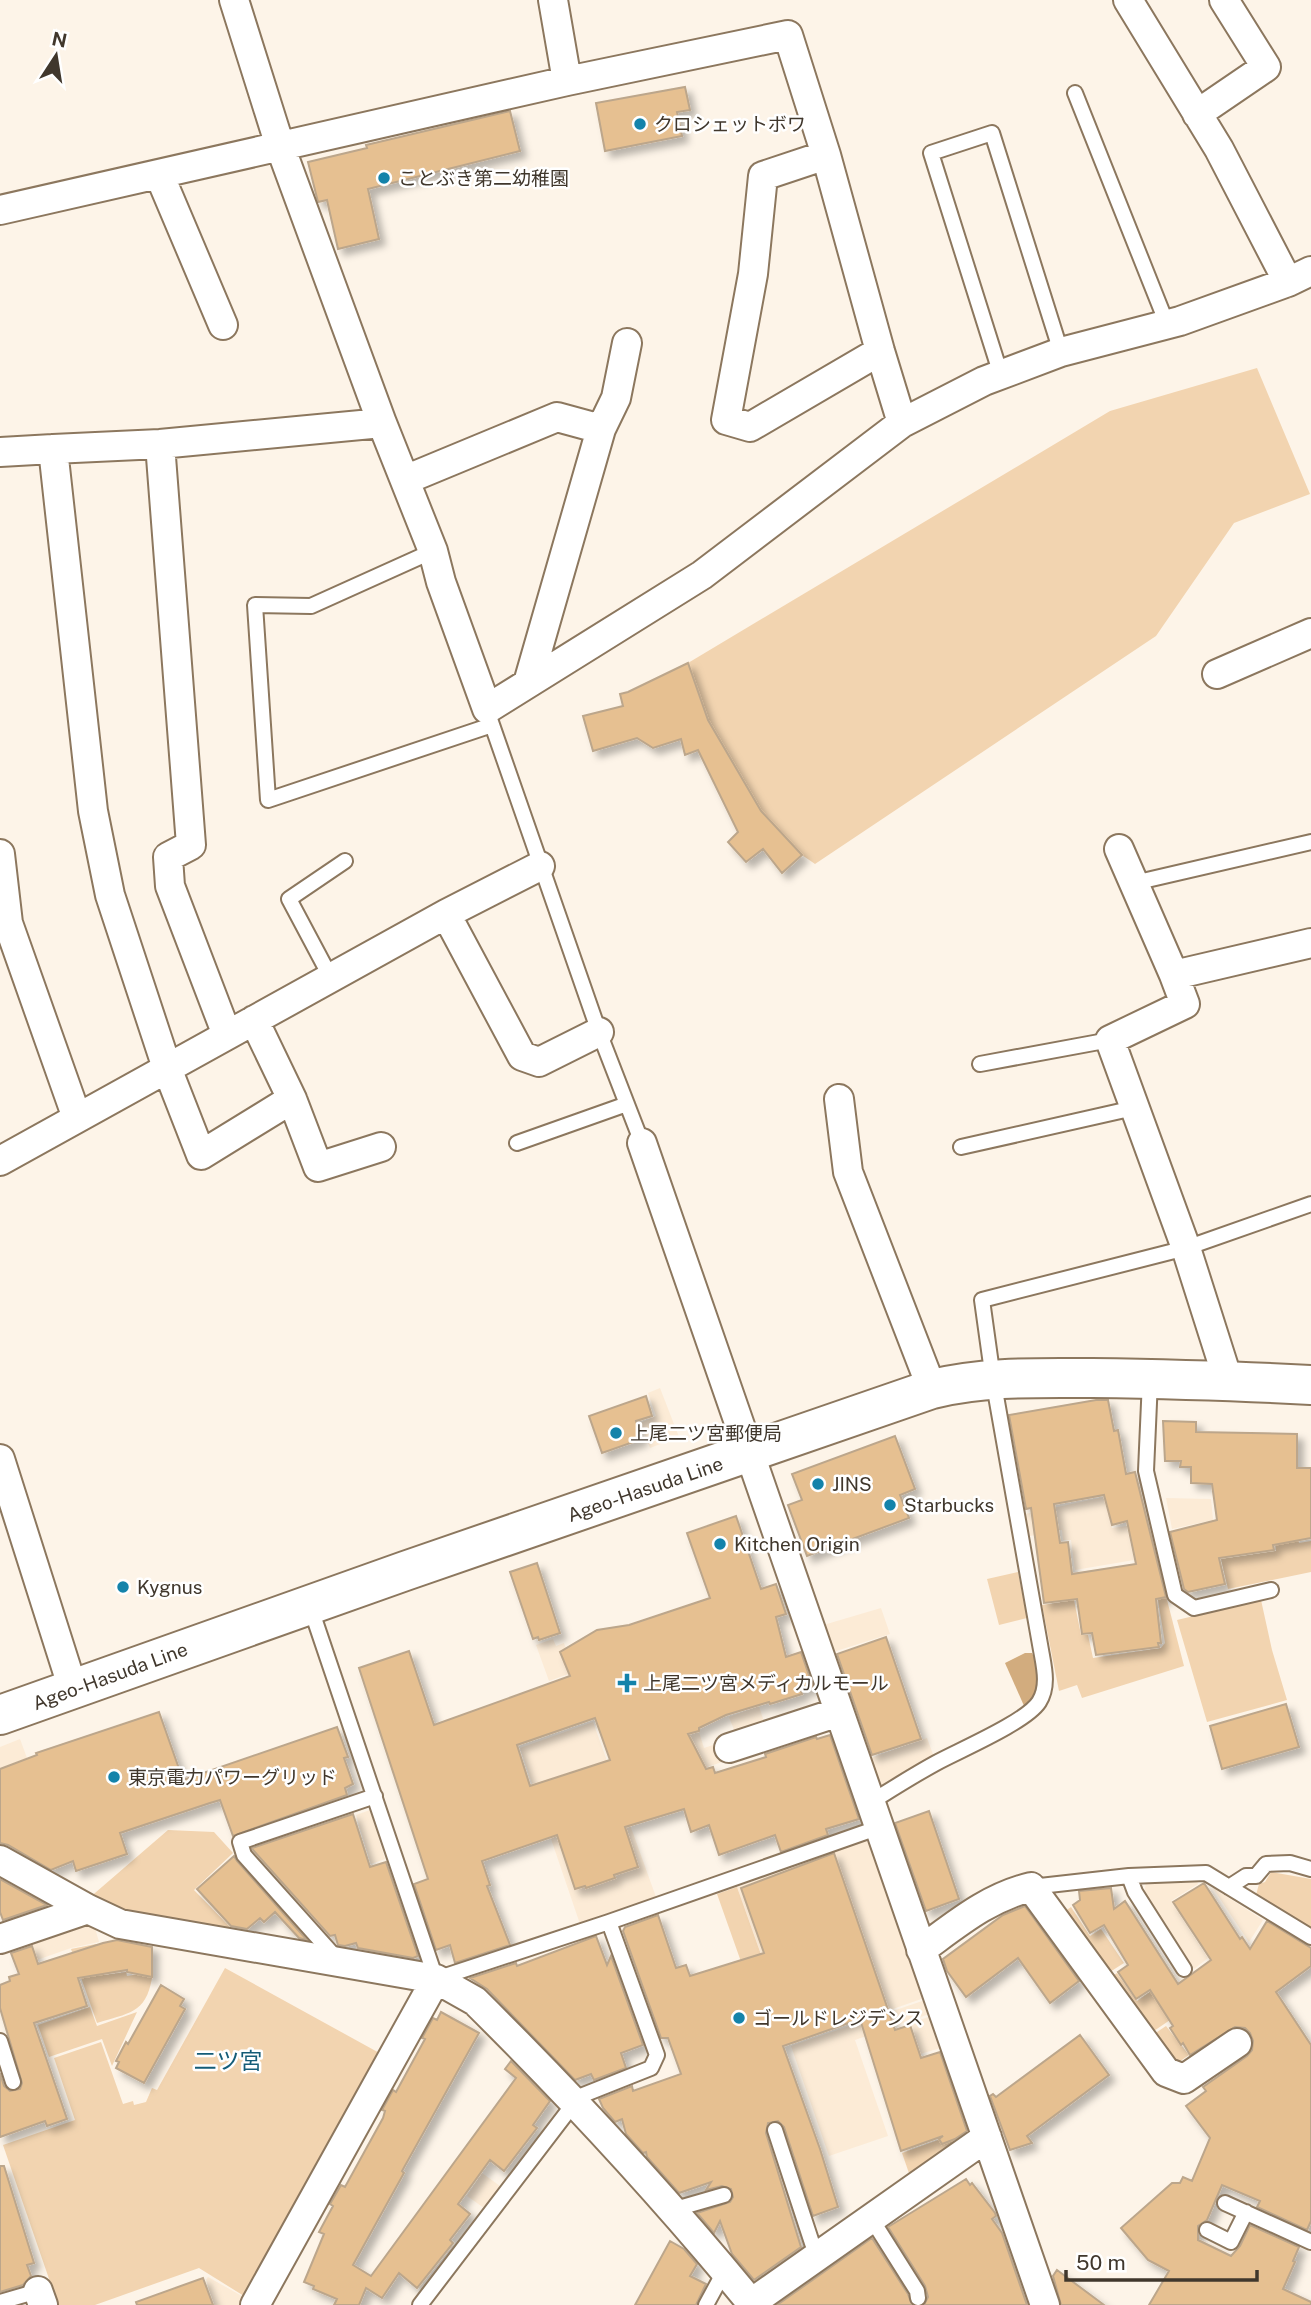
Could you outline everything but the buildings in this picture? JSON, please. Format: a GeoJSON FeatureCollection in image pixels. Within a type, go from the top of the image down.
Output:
{"type":"FeatureCollection","features":[{"type":"Feature","properties":{"kind":"main road","name":"Ageo-Hasuda Line"},"geometry":{"type":"LineString","coordinates":[[0,1715],[932,1389],[959,1382],[993,1379],[1150,1378],[1311,1385]]}},
{"type":"Feature","properties":{"kind":"street"},"geometry":{"type":"LineString","coordinates":[[234,0],[280,146],[382,424],[433,551],[441,582],[489,717],[528,683],[702,575],[902,423],[1001,375],[1061,352],[1167,324],[1299,277],[1128,0]]}},
{"type":"Feature","properties":{"kind":"street"},"geometry":{"type":"LineString","coordinates":[[553,0],[567,81]]}},
{"type":"Feature","properties":{"kind":"street"},"geometry":{"type":"LineString","coordinates":[[1197,114],[1266,67],[1224,0]]}},
{"type":"Feature","properties":{"kind":"street"},"geometry":{"type":"LineString","coordinates":[[0,210],[567,81],[788,36],[826,155],[902,423]]}},
{"type":"Feature","properties":{"kind":"street"},"geometry":{"type":"LineString","coordinates":[[826,155],[763,176],[753,274],[726,421],[750,427],[880,351]]}},
{"type":"Feature","properties":{"kind":"street"},"geometry":{"type":"LineString","coordinates":[[159,174],[223,325]]}},
{"type":"Feature","properties":{"kind":"street"},"geometry":{"type":"LineString","coordinates":[[528,683],[601,429],[616,398],[627,343]]}},
{"type":"Feature","properties":{"kind":"street"},"geometry":{"type":"LineString","coordinates":[[405,480],[557,417],[601,429]]}},
{"type":"Feature","properties":{"kind":"street"},"geometry":{"type":"LineString","coordinates":[[0,452],[160,444],[382,424]]}},
{"type":"Feature","properties":{"kind":"street"},"geometry":{"type":"LineString","coordinates":[[160,444],[191,845],[168,857],[170,886],[228,1035]]}},
{"type":"Feature","properties":{"kind":"street"},"geometry":{"type":"LineString","coordinates":[[54,449],[93,811],[110,895],[167,1068],[201,1155],[292,1099]]}},
{"type":"Feature","properties":{"kind":"street"},"geometry":{"type":"LineString","coordinates":[[1217,674],[1311,633]]}},
{"type":"Feature","properties":{"kind":"street"},"geometry":{"type":"LineString","coordinates":[[1119,849],[1185,1004],[1110,1040],[1185,1248],[1228,1380]]}},
{"type":"Feature","properties":{"kind":"street"},"geometry":{"type":"LineString","coordinates":[[0,854],[8,923],[77,1118]]}},
{"type":"Feature","properties":{"kind":"street"},"geometry":{"type":"LineString","coordinates":[[0,1161],[446,914],[540,866]]}},
{"type":"Feature","properties":{"kind":"street"},"geometry":{"type":"LineString","coordinates":[[446,914],[522,1056],[539,1062],[599,1032]]}},
{"type":"Feature","properties":{"kind":"street"},"geometry":{"type":"LineString","coordinates":[[1174,975],[1311,943]]}},
{"type":"Feature","properties":{"kind":"street"},"geometry":{"type":"LineString","coordinates":[[254,1020],[292,1099],[318,1167],[381,1147]]}},
{"type":"Feature","properties":{"kind":"street"},"geometry":{"type":"LineString","coordinates":[[839,1099],[848,1172],[932,1389]]}},
{"type":"Feature","properties":{"kind":"street"},"geometry":{"type":"LineString","coordinates":[[642,1143],[1045,2305]]}},
{"type":"Feature","properties":{"kind":"street"},"geometry":{"type":"LineString","coordinates":[[0,1459],[73,1689]]}},
{"type":"Feature","properties":{"kind":"street"},"geometry":{"type":"LineString","coordinates":[[729,1748],[839,1712]]}},
{"type":"Feature","properties":{"kind":"street"},"geometry":{"type":"LineString","coordinates":[[0,1860],[120,1924],[436,1979],[475,2001],[574,2100],[752,2304],[988,2137]]}},
{"type":"Feature","properties":{"kind":"street"},"geometry":{"type":"LineString","coordinates":[[921,1950],[978,1908],[1006,1893],[1031,1887],[1166,2072],[1184,2079],[1237,2043]]}},
{"type":"Feature","properties":{"kind":"street"},"geometry":{"type":"LineString","coordinates":[[0,1939],[88,1909]]}},
{"type":"Feature","properties":{"kind":"street"},"geometry":{"type":"LineString","coordinates":[[255,2305],[436,1979]]}},
{"type":"Feature","properties":{"kind":"lane"},"geometry":{"type":"LineString","coordinates":[[1075,93],[1167,324]]}},
{"type":"Feature","properties":{"kind":"lane"},"geometry":{"type":"LineString","coordinates":[[1001,375],[931,153],[992,133],[1061,352]]}},
{"type":"Feature","properties":{"kind":"lane"},"geometry":{"type":"LineString","coordinates":[[433,551],[311,606],[255,605],[268,800],[489,717],[599,1032],[642,1143]]}},
{"type":"Feature","properties":{"kind":"lane"},"geometry":{"type":"LineString","coordinates":[[1134,883],[1311,842]]}},
{"type":"Feature","properties":{"kind":"lane"},"geometry":{"type":"LineString","coordinates":[[331,978],[289,899],[345,861]]}},
{"type":"Feature","properties":{"kind":"lane"},"geometry":{"type":"LineString","coordinates":[[980,1065],[1110,1040]]}},
{"type":"Feature","properties":{"kind":"lane"},"geometry":{"type":"LineString","coordinates":[[517,1143],[627,1104]]}},
{"type":"Feature","properties":{"kind":"lane"},"geometry":{"type":"LineString","coordinates":[[961,1147],[1134,1108]]}},
{"type":"Feature","properties":{"kind":"lane"},"geometry":{"type":"LineString","coordinates":[[310,1605],[436,1979],[609,1922],[875,1814],[934,1764],[1021,1718],[1037,1705],[1044,1692],[1045,1674],[993,1379],[982,1300],[1185,1248],[1311,1204]]}},
{"type":"Feature","properties":{"kind":"lane"},"geometry":{"type":"LineString","coordinates":[[1150,1378],[1146,1471],[1175,1595],[1194,1608],[1271,1590]]}},
{"type":"Feature","properties":{"kind":"lane"},"geometry":{"type":"LineString","coordinates":[[341,1964],[244,1855],[240,1842],[375,1796]]}},
{"type":"Feature","properties":{"kind":"lane"},"geometry":{"type":"LineString","coordinates":[[1229,1887],[1246,1876],[1256,1876],[1266,1864],[1290,1863],[1311,1869]]}},
{"type":"Feature","properties":{"kind":"lane"},"geometry":{"type":"LineString","coordinates":[[1031,1887],[1129,1876],[1206,1873],[1311,1937]]}},
{"type":"Feature","properties":{"kind":"lane"},"geometry":{"type":"LineString","coordinates":[[1129,1876],[1135,1892],[1184,1969]]}},
{"type":"Feature","properties":{"kind":"lane"},"geometry":{"type":"LineString","coordinates":[[421,2305],[574,2100],[651,2067],[657,2055],[609,1922]]}},
{"type":"Feature","properties":{"kind":"lane"},"geometry":{"type":"LineString","coordinates":[[0,2041],[13,2081]]}},
{"type":"Feature","properties":{"kind":"lane"},"geometry":{"type":"LineString","coordinates":[[775,2130],[812,2243],[820,2255]]}},
{"type":"Feature","properties":{"kind":"lane"},"geometry":{"type":"LineString","coordinates":[[672,2210],[724,2195]]}},
{"type":"Feature","properties":{"kind":"lane"},"geometry":{"type":"LineString","coordinates":[[1225,2203],[1311,2242]]}},
{"type":"Feature","properties":{"kind":"lane"},"geometry":{"type":"LineString","coordinates":[[1207,2230],[1231,2242],[1246,2212]]}},
{"type":"Feature","properties":{"kind":"lane"},"geometry":{"type":"LineString","coordinates":[[871,2218],[917,2291],[918,2298]]}},
{"type":"Feature","properties":{"kind":"lane"},"geometry":{"type":"LineString","coordinates":[[706,2305],[725,2270]]}},
{"type":"Feature","properties":{"kind":"lane"},"geometry":{"type":"LineString","coordinates":[[0,2302],[41,2298]]}},
{"type":"Feature","properties":{"kind":"shaded area"},"geometry":{"type":"Polygon","coordinates":[[[1257,368],[1310,494],[1234,523],[1156,636],[815,864],[802,855],[761,811],[708,720],[688,663],[1110,411],[1257,368]]]}},
{"type":"Feature","properties":{"kind":"shaded area"},"geometry":{"type":"Polygon","coordinates":[[[660,1388],[679,1437],[650,1448],[640,1423],[656,1416],[648,1393],[660,1388]]]}},
{"type":"Feature","properties":{"kind":"shaded area"},"geometry":{"type":"Polygon","coordinates":[[[1290,1496],[1299,1543],[1311,1541],[1311,1572],[1228,1589],[1221,1559],[1276,1551],[1275,1541],[1290,1496]]]}},
{"type":"Feature","properties":{"kind":"shaded area"},"geometry":{"type":"Polygon","coordinates":[[[1104,1497],[1112,1528],[1127,1526],[1134,1560],[1075,1570],[1071,1540],[1063,1540],[1062,1530],[1030,1536],[1025,1514],[1104,1497]]]}},
{"type":"Feature","properties":{"kind":"shaded area"},"geometry":{"type":"Polygon","coordinates":[[[1166,1498],[1211,1499],[1213,1520],[1172,1529],[1166,1498]]]}},
{"type":"Feature","properties":{"kind":"shaded area"},"geometry":{"type":"Polygon","coordinates":[[[1018,1572],[1027,1618],[999,1625],[987,1579],[1018,1572]]]}},
{"type":"Feature","properties":{"kind":"shaded area"},"geometry":{"type":"Polygon","coordinates":[[[1165,1592],[1184,1666],[1082,1698],[1077,1685],[1059,1691],[1042,1605],[1074,1600],[1081,1635],[1088,1635],[1093,1658],[1161,1648],[1165,1643],[1157,1594],[1165,1592]]]}},
{"type":"Feature","properties":{"kind":"shaded area"},"geometry":{"type":"Polygon","coordinates":[[[1261,1600],[1287,1700],[1207,1722],[1177,1620],[1261,1600]]]}},
{"type":"Feature","properties":{"kind":"shaded area"},"geometry":{"type":"Polygon","coordinates":[[[881,1608],[890,1634],[830,1653],[820,1626],[881,1608]]]}},
{"type":"Feature","properties":{"kind":"shaded area"},"geometry":{"type":"Polygon","coordinates":[[[553,1639],[556,1646],[564,1643],[574,1672],[549,1681],[536,1645],[553,1639]]]}},
{"type":"Feature","properties":{"kind":"shaded area"},"geometry":{"type":"Polygon","coordinates":[[[1025,1653],[1032,1653],[1040,1682],[1036,1695],[1025,1708],[1005,1663],[1025,1653]]]}},
{"type":"Feature","properties":{"kind":"shaded area"},"geometry":{"type":"Polygon","coordinates":[[[759,1706],[765,1725],[736,1735],[729,1717],[759,1706]]]}},
{"type":"Feature","properties":{"kind":"shaded area"},"geometry":{"type":"Polygon","coordinates":[[[593,1722],[656,1897],[580,1924],[520,1748],[593,1722]]]}},
{"type":"Feature","properties":{"kind":"shaded area"},"geometry":{"type":"Polygon","coordinates":[[[699,1732],[704,1748],[722,1742],[728,1760],[701,1769],[680,1738],[699,1732]]]}},
{"type":"Feature","properties":{"kind":"shaded area"},"geometry":{"type":"Polygon","coordinates":[[[927,1738],[934,1757],[878,1788],[868,1759],[927,1738]]]}},
{"type":"Feature","properties":{"kind":"shaded area"},"geometry":{"type":"Polygon","coordinates":[[[20,1739],[27,1758],[0,1768],[0,1747],[20,1739]]]}},
{"type":"Feature","properties":{"kind":"shaded area"},"geometry":{"type":"Polygon","coordinates":[[[370,1810],[385,1859],[371,1864],[356,1815],[370,1810]]]}},
{"type":"Feature","properties":{"kind":"shaded area"},"geometry":{"type":"Polygon","coordinates":[[[168,1830],[214,1832],[233,1853],[194,1890],[231,1928],[226,1934],[140,1919],[88,1899],[168,1830]]]}},
{"type":"Feature","properties":{"kind":"shaded area"},"geometry":{"type":"Polygon","coordinates":[[[864,1840],[876,1846],[927,1997],[793,2044],[737,1887],[864,1840]]]}},
{"type":"Feature","properties":{"kind":"shaded area"},"geometry":{"type":"Polygon","coordinates":[[[1271,1872],[1311,1879],[1311,1928],[1256,1895],[1259,1884],[1265,1882],[1271,1872]]]}},
{"type":"Feature","properties":{"kind":"shaded area"},"geometry":{"type":"Polygon","coordinates":[[[1196,1878],[1198,1884],[1171,1901],[1208,1958],[1194,1969],[1144,1893],[1146,1883],[1196,1878]]]}},
{"type":"Feature","properties":{"kind":"shaded area"},"geometry":{"type":"Polygon","coordinates":[[[737,1887],[792,2042],[772,2049],[717,1894],[737,1887]]]}},
{"type":"Feature","properties":{"kind":"shaded area"},"geometry":{"type":"Polygon","coordinates":[[[1212,1887],[1263,1920],[1249,1942],[1212,1887]]]}},
{"type":"Feature","properties":{"kind":"shaded area"},"geometry":{"type":"Polygon","coordinates":[[[1071,1907],[1090,1936],[1101,1929],[1124,1963],[1102,1977],[1061,1914],[1071,1907]]]}},
{"type":"Feature","properties":{"kind":"shaded area"},"geometry":{"type":"Polygon","coordinates":[[[93,1921],[99,1942],[37,1960],[30,1937],[93,1921]]]}},
{"type":"Feature","properties":{"kind":"shaded area"},"geometry":{"type":"Polygon","coordinates":[[[96,1944],[104,1975],[126,1972],[127,1976],[139,1974],[152,1978],[145,1999],[134,2010],[97,2023],[71,1949],[96,1944]]]}},
{"type":"Feature","properties":{"kind":"shaded area"},"geometry":{"type":"Polygon","coordinates":[[[225,1968],[383,2055],[244,2296],[199,2268],[95,2305],[58,2305],[3,2145],[75,2120],[54,2058],[101,2042],[123,2104],[133,2101],[134,2105],[146,2102],[152,2088],[157,2090],[225,1968]]]}},
{"type":"Feature","properties":{"kind":"shaded area"},"geometry":{"type":"Polygon","coordinates":[[[1117,1973],[1137,2001],[1154,1989],[1195,2003],[1148,2035],[1108,1979],[1117,1973]]]}},
{"type":"Feature","properties":{"kind":"shaded area"},"geometry":{"type":"Polygon","coordinates":[[[928,1999],[932,2013],[855,2040],[888,2136],[829,2156],[791,2046],[928,1999]]]}},
{"type":"Feature","properties":{"kind":"shaded area"},"geometry":{"type":"Polygon","coordinates":[[[90,2007],[97,2026],[137,2012],[112,2066],[102,2039],[49,2057],[38,2025],[90,2007]]]}},
{"type":"Feature","properties":{"kind":"shaded area"},"geometry":{"type":"Polygon","coordinates":[[[934,2015],[944,2047],[920,2054],[911,2023],[934,2015]]]}},
{"type":"Feature","properties":{"kind":"shaded area"},"geometry":{"type":"Polygon","coordinates":[[[1166,2026],[1189,2055],[1179,2062],[1168,2061],[1151,2036],[1166,2026]]]}},
{"type":"Feature","properties":{"kind":"shaded area"},"geometry":{"type":"Polygon","coordinates":[[[952,2135],[957,2149],[911,2179],[902,2153],[952,2135]]]}},
{"type":"Feature","properties":{"kind":"shaded area"},"geometry":{"type":"Polygon","coordinates":[[[482,2173],[500,2186],[484,2208],[467,2196],[482,2173]]]}},
{"type":"Feature","properties":{"kind":"shaded area"},"geometry":{"type":"Polygon","coordinates":[[[208,2277],[249,2300],[247,2305],[214,2305],[206,2280],[208,2277]]]}},
{"type":"Feature","properties":{"kind":"place","name":"クロシェットボワ"},"geometry":{"type":"Point","coordinates":[640,124]}},
{"type":"Feature","properties":{"kind":"place","name":"ことぶき第二幼稚園"},"geometry":{"type":"Point","coordinates":[384,178]}},
{"type":"Feature","properties":{"kind":"place","name":"上尾二ツ宮郵便局"},"geometry":{"type":"Point","coordinates":[616,1433]}},
{"type":"Feature","properties":{"kind":"place","name":"JINS"},"geometry":{"type":"Point","coordinates":[818,1484]}},
{"type":"Feature","properties":{"kind":"place","name":"Starbucks"},"geometry":{"type":"Point","coordinates":[890,1505]}},
{"type":"Feature","properties":{"kind":"place","name":"Kitchen Origin"},"geometry":{"type":"Point","coordinates":[720,1544]}},
{"type":"Feature","properties":{"kind":"place","name":"Kygnus"},"geometry":{"type":"Point","coordinates":[123,1587]}},
{"type":"Feature","properties":{"kind":"place","name":"上尾二ツ宮メディカルモール"},"geometry":{"type":"Point","coordinates":[627,1683]}},
{"type":"Feature","properties":{"kind":"place","name":"東京電力パワーグリッド"},"geometry":{"type":"Point","coordinates":[114,1777]}},
{"type":"Feature","properties":{"kind":"place","name":"ゴールドレジデンス"},"geometry":{"type":"Point","coordinates":[739,2018]}},
{"type":"Feature","properties":{"kind":"district","name":"二ツ宮"},"geometry":{"type":"Point","coordinates":[228,2060]}}]}
